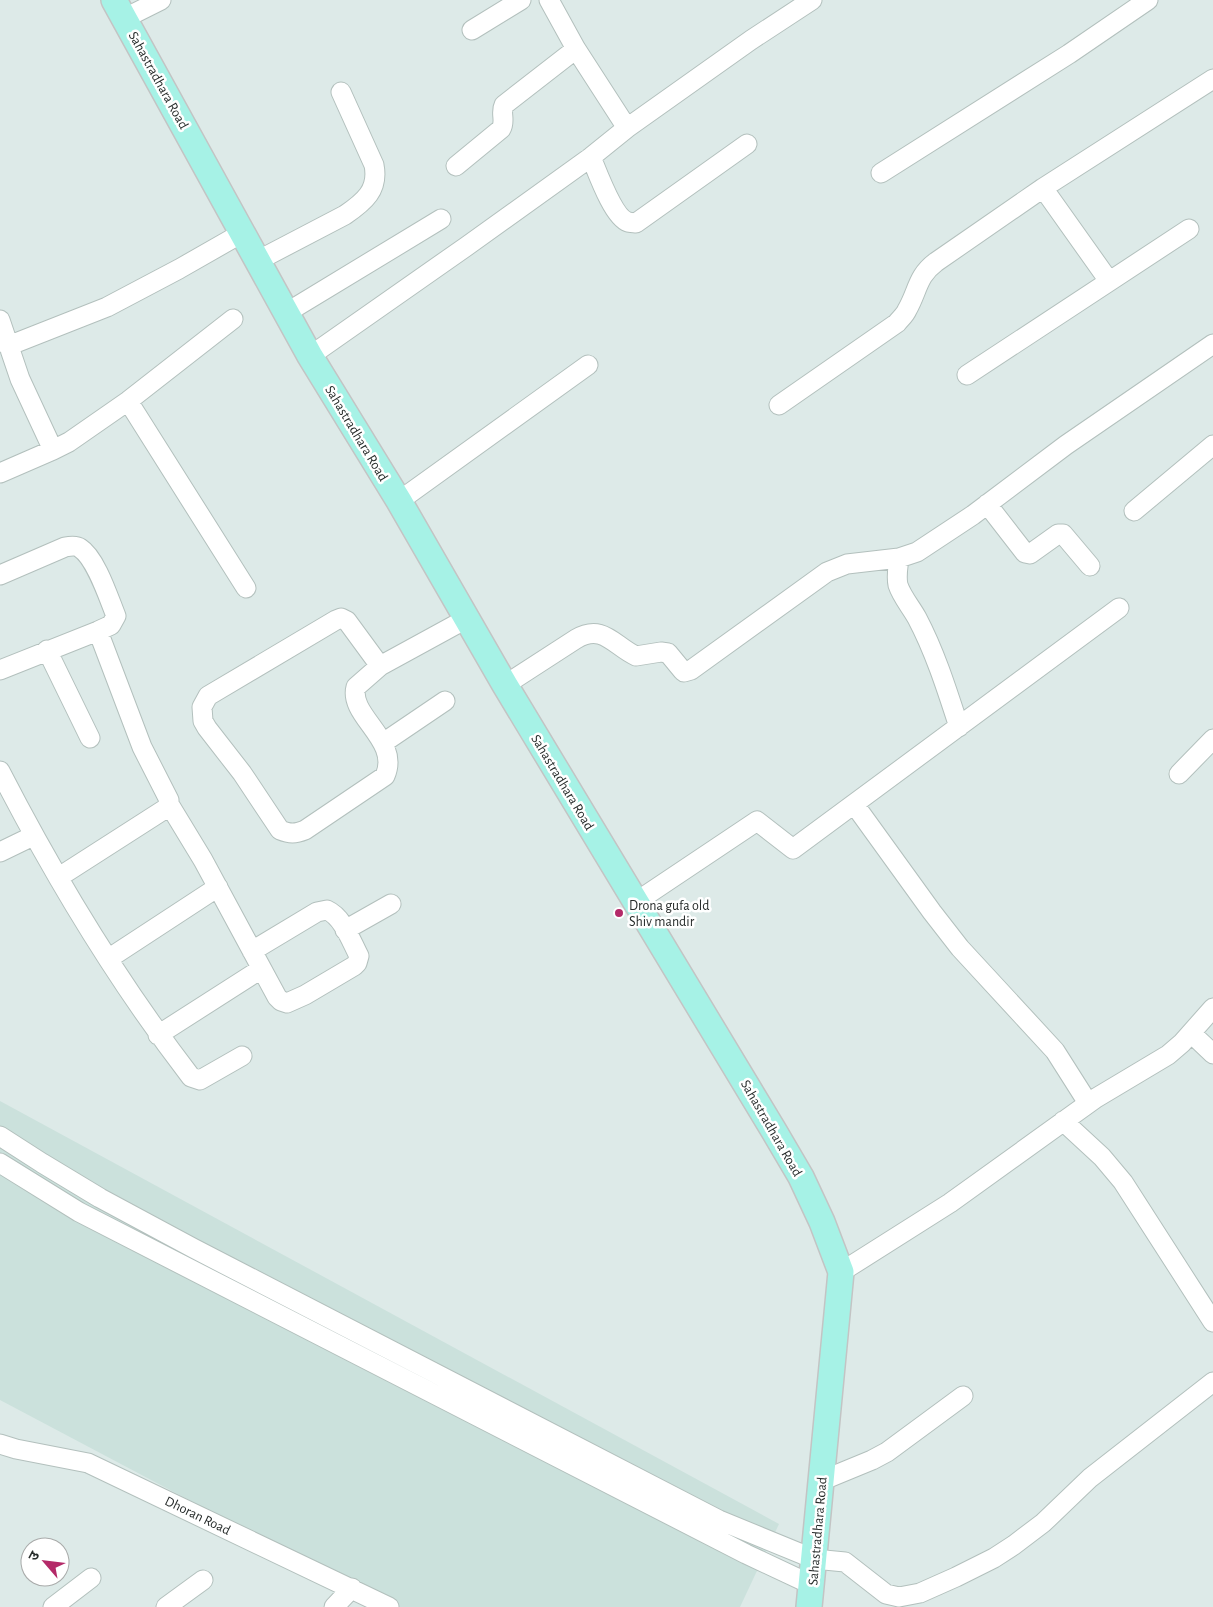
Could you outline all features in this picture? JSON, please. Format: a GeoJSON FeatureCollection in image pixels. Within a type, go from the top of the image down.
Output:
{"type":"FeatureCollection","features":[{"type":"Feature","properties":{"kind":"main road","name":"Sahastradhara Road"},"geometry":{"type":"LineString","coordinates":[[120,9],[310,356],[399,501],[505,685],[801,1177],[822,1222],[841,1272],[811,1596]]}},
{"type":"Feature","properties":{"kind":"street"},"geometry":{"type":"LineString","coordinates":[[120,9],[161,0]]}},
{"type":"Feature","properties":{"kind":"street"},"geometry":{"type":"LineString","coordinates":[[472,30],[521,0]]}},
{"type":"Feature","properties":{"kind":"street"},"geometry":{"type":"LineString","coordinates":[[549,0],[576,49],[627,128]]}},
{"type":"Feature","properties":{"kind":"street"},"geometry":{"type":"LineString","coordinates":[[310,356],[467,246],[627,128],[751,40],[812,0]]}},
{"type":"Feature","properties":{"kind":"street"},"geometry":{"type":"LineString","coordinates":[[881,172],[1069,54],[1148,0]]}},
{"type":"Feature","properties":{"kind":"street"},"geometry":{"type":"LineString","coordinates":[[456,166],[501,129],[503,125],[501,111],[504,104],[576,49]]}},
{"type":"Feature","properties":{"kind":"street"},"geometry":{"type":"LineString","coordinates":[[779,405],[890,329],[907,312],[921,277],[928,268],[1043,188],[1213,79]]}},
{"type":"Feature","properties":{"kind":"street"},"geometry":{"type":"LineString","coordinates":[[258,261],[346,214],[357,207],[371,192],[376,176],[374,165],[341,92]]}},
{"type":"Feature","properties":{"kind":"street"},"geometry":{"type":"LineString","coordinates":[[591,156],[611,202],[622,218],[628,222],[636,223],[747,144]]}},
{"type":"Feature","properties":{"kind":"street"},"geometry":{"type":"LineString","coordinates":[[1043,188],[1109,281]]}},
{"type":"Feature","properties":{"kind":"street"},"geometry":{"type":"LineString","coordinates":[[286,313],[441,219]]}},
{"type":"Feature","properties":{"kind":"street"},"geometry":{"type":"LineString","coordinates":[[967,375],[1189,229]]}},
{"type":"Feature","properties":{"kind":"street"},"geometry":{"type":"LineString","coordinates":[[8,346],[107,307],[242,233]]}},
{"type":"Feature","properties":{"kind":"street"},"geometry":{"type":"LineString","coordinates":[[0,473],[53,450],[76,437],[128,401],[233,319]]}},
{"type":"Feature","properties":{"kind":"street"},"geometry":{"type":"LineString","coordinates":[[0,320],[20,379],[53,450]]}},
{"type":"Feature","properties":{"kind":"street"},"geometry":{"type":"LineString","coordinates":[[505,685],[576,639],[587,634],[601,634],[610,638],[636,656],[661,652],[668,653],[679,668],[684,672],[687,671],[827,572],[856,562],[899,558],[917,552],[987,504],[1066,445],[1213,344]]}},
{"type":"Feature","properties":{"kind":"street"},"geometry":{"type":"LineString","coordinates":[[399,501],[588,365]]}},
{"type":"Feature","properties":{"kind":"street"},"geometry":{"type":"LineString","coordinates":[[128,401],[246,588]]}},
{"type":"Feature","properties":{"kind":"street"},"geometry":{"type":"LineString","coordinates":[[1134,511],[1213,445]]}},
{"type":"Feature","properties":{"kind":"street"},"geometry":{"type":"LineString","coordinates":[[987,504],[1026,553],[1030,554],[1058,534],[1063,534],[1090,566]]}},
{"type":"Feature","properties":{"kind":"street"},"geometry":{"type":"LineString","coordinates":[[0,575],[65,547],[80,547],[103,583],[116,616],[111,625],[0,670]]}},
{"type":"Feature","properties":{"kind":"street"},"geometry":{"type":"LineString","coordinates":[[899,558],[898,587],[917,618],[949,694],[959,726]]}},
{"type":"Feature","properties":{"kind":"street"},"geometry":{"type":"LineString","coordinates":[[636,902],[757,821],[793,849],[1119,608]]}},
{"type":"Feature","properties":{"kind":"street"},"geometry":{"type":"LineString","coordinates":[[380,666],[347,621],[341,618],[208,696],[201,713],[207,728],[242,774],[280,830],[288,834],[295,834],[304,830],[381,779],[388,769],[389,760],[383,743],[355,700],[356,687],[380,666],[466,619]]}},
{"type":"Feature","properties":{"kind":"street"},"geometry":{"type":"LineString","coordinates":[[98,631],[142,747],[169,804],[203,860],[218,887],[252,951],[277,997],[287,1003],[305,995],[354,966],[359,956],[335,914],[327,910],[322,910],[252,951]]}},
{"type":"Feature","properties":{"kind":"street"},"geometry":{"type":"LineString","coordinates":[[48,650],[90,738]]}},
{"type":"Feature","properties":{"kind":"street"},"geometry":{"type":"LineString","coordinates":[[383,743],[445,701]]}},
{"type":"Feature","properties":{"kind":"street"},"geometry":{"type":"LineString","coordinates":[[1179,774],[1213,740]]}},
{"type":"Feature","properties":{"kind":"street"},"geometry":{"type":"LineString","coordinates":[[0,772],[33,836],[108,959],[158,1035],[192,1077],[200,1080],[242,1056]]}},
{"type":"Feature","properties":{"kind":"street"},"geometry":{"type":"LineString","coordinates":[[59,877],[165,809],[169,804]]}},
{"type":"Feature","properties":{"kind":"street"},"geometry":{"type":"LineString","coordinates":[[854,804],[943,926],[992,983],[1055,1051],[1088,1103]]}},
{"type":"Feature","properties":{"kind":"street"},"geometry":{"type":"LineString","coordinates":[[0,852],[33,836]]}},
{"type":"Feature","properties":{"kind":"street"},"geometry":{"type":"LineString","coordinates":[[108,959],[218,887]]}},
{"type":"Feature","properties":{"kind":"street"},"geometry":{"type":"LineString","coordinates":[[345,930],[391,904]]}},
{"type":"Feature","properties":{"kind":"street"},"geometry":{"type":"LineString","coordinates":[[158,1035],[262,969]]}},
{"type":"Feature","properties":{"kind":"street"},"geometry":{"type":"LineString","coordinates":[[841,1272],[950,1203],[1088,1103],[1168,1055],[1191,1034],[1213,1008]]}},
{"type":"Feature","properties":{"kind":"street"},"geometry":{"type":"LineString","coordinates":[[1191,1034],[1213,1054]]}},
{"type":"Feature","properties":{"kind":"street"},"geometry":{"type":"LineString","coordinates":[[1063,1120],[1102,1157],[1123,1182],[1213,1322]]}},
{"type":"Feature","properties":{"kind":"street"},"geometry":{"type":"LineString","coordinates":[[0,1136],[42,1164],[201,1252],[719,1520],[814,1558],[845,1562],[886,1594],[902,1602],[994,1558],[1014,1545],[1043,1523],[1090,1478],[1213,1382]]}},
{"type":"Feature","properties":{"kind":"street"},"geometry":{"type":"LineString","coordinates":[[0,1163],[79,1212],[746,1554],[811,1596]]}},
{"type":"Feature","properties":{"kind":"street"},"geometry":{"type":"LineString","coordinates":[[79,1212],[91,1192]]}},
{"type":"Feature","properties":{"kind":"street"},"geometry":{"type":"LineString","coordinates":[[821,1481],[887,1452],[963,1396]]}},
{"type":"Feature","properties":{"kind":"street","name":"Dhoran Road"},"geometry":{"type":"LineString","coordinates":[[0,1444],[16,1449],[88,1463],[389,1607]]}},
{"type":"Feature","properties":{"kind":"street"},"geometry":{"type":"LineString","coordinates":[[53,1607],[91,1578]]}},
{"type":"Feature","properties":{"kind":"street"},"geometry":{"type":"LineString","coordinates":[[166,1607],[203,1580]]}},
{"type":"Feature","properties":{"kind":"street"},"geometry":{"type":"LineString","coordinates":[[334,1607],[352,1588]]}},
{"type":"Feature","properties":{"kind":"shaded area"},"geometry":{"type":"Polygon","coordinates":[[[0,1101],[779,1524],[740,1607],[391,1607],[0,1400],[0,1101]]]}},
{"type":"Feature","properties":{"kind":"place","name":"Drona gufa old Shiv mandir"},"geometry":{"type":"Point","coordinates":[619,913]}}]}
